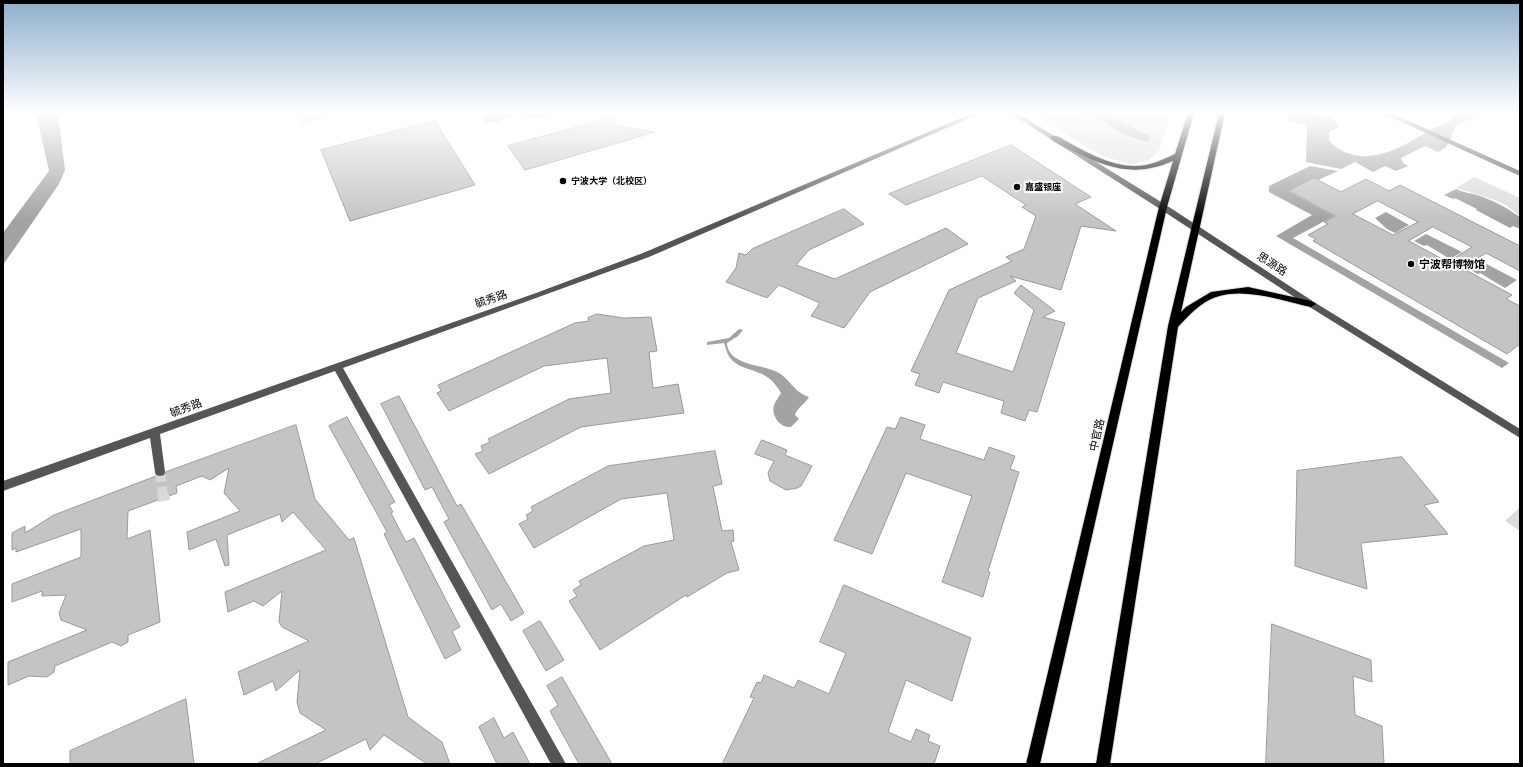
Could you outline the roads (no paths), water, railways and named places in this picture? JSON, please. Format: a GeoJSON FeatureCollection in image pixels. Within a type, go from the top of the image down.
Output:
{"type":"FeatureCollection","features":[{"type":"Feature","properties":{"kind":"main road"},"geometry":{"type":"LineString","coordinates":[[1074,149],[1086,155],[1120,167],[1142,168],[1179,155]]}},
{"type":"Feature","properties":{"kind":"main road","name":"中官路"},"geometry":{"type":"LineString","coordinates":[[1032,764],[1163,207],[1181,149]]}},
{"type":"Feature","properties":{"kind":"main road"},"geometry":{"type":"LineString","coordinates":[[1103,764],[1173,326],[1214,149]]}},
{"type":"Feature","properties":{"kind":"main road"},"geometry":{"type":"LineString","coordinates":[[1173,326],[1190,309],[1214,294],[1248,290],[1311,304]]}},
{"type":"Feature","properties":{"kind":"street","name":"毓秀路"},"geometry":{"type":"LineString","coordinates":[[3,486],[337,366],[532,298],[646,255],[894,149]]}},
{"type":"Feature","properties":{"kind":"street","name":"思源路"},"geometry":{"type":"LineString","coordinates":[[1071,149],[1311,304],[1520,434]]}},
{"type":"Feature","properties":{"kind":"street"},"geometry":{"type":"LineString","coordinates":[[1465,149],[1520,174]]}},
{"type":"Feature","properties":{"kind":"street"},"geometry":{"type":"LineString","coordinates":[[337,366],[559,764]]}},
{"type":"Feature","properties":{"kind":"street"},"geometry":{"type":"LineString","coordinates":[[154,432],[160,472]]}},
{"type":"Feature","properties":{"kind":"tunnel"},"geometry":{"type":"LineString","coordinates":[[160,472],[163,496]]}},
{"type":"Feature","properties":{"kind":"tunnel"},"geometry":{"type":"LineString","coordinates":[[163,495],[164,501]]}},
{"type":"Feature","properties":{"kind":"place","name":"宁波大学（北校区）"},"geometry":{"type":"Point","coordinates":[563,181]}},
{"type":"Feature","properties":{"kind":"place","name":"嘉盛银座"},"geometry":{"type":"Point","coordinates":[1017,187]}},
{"type":"Feature","properties":{"kind":"place","name":"宁波帮博物馆"},"geometry":{"type":"Point","coordinates":[1411,264]}}]}
